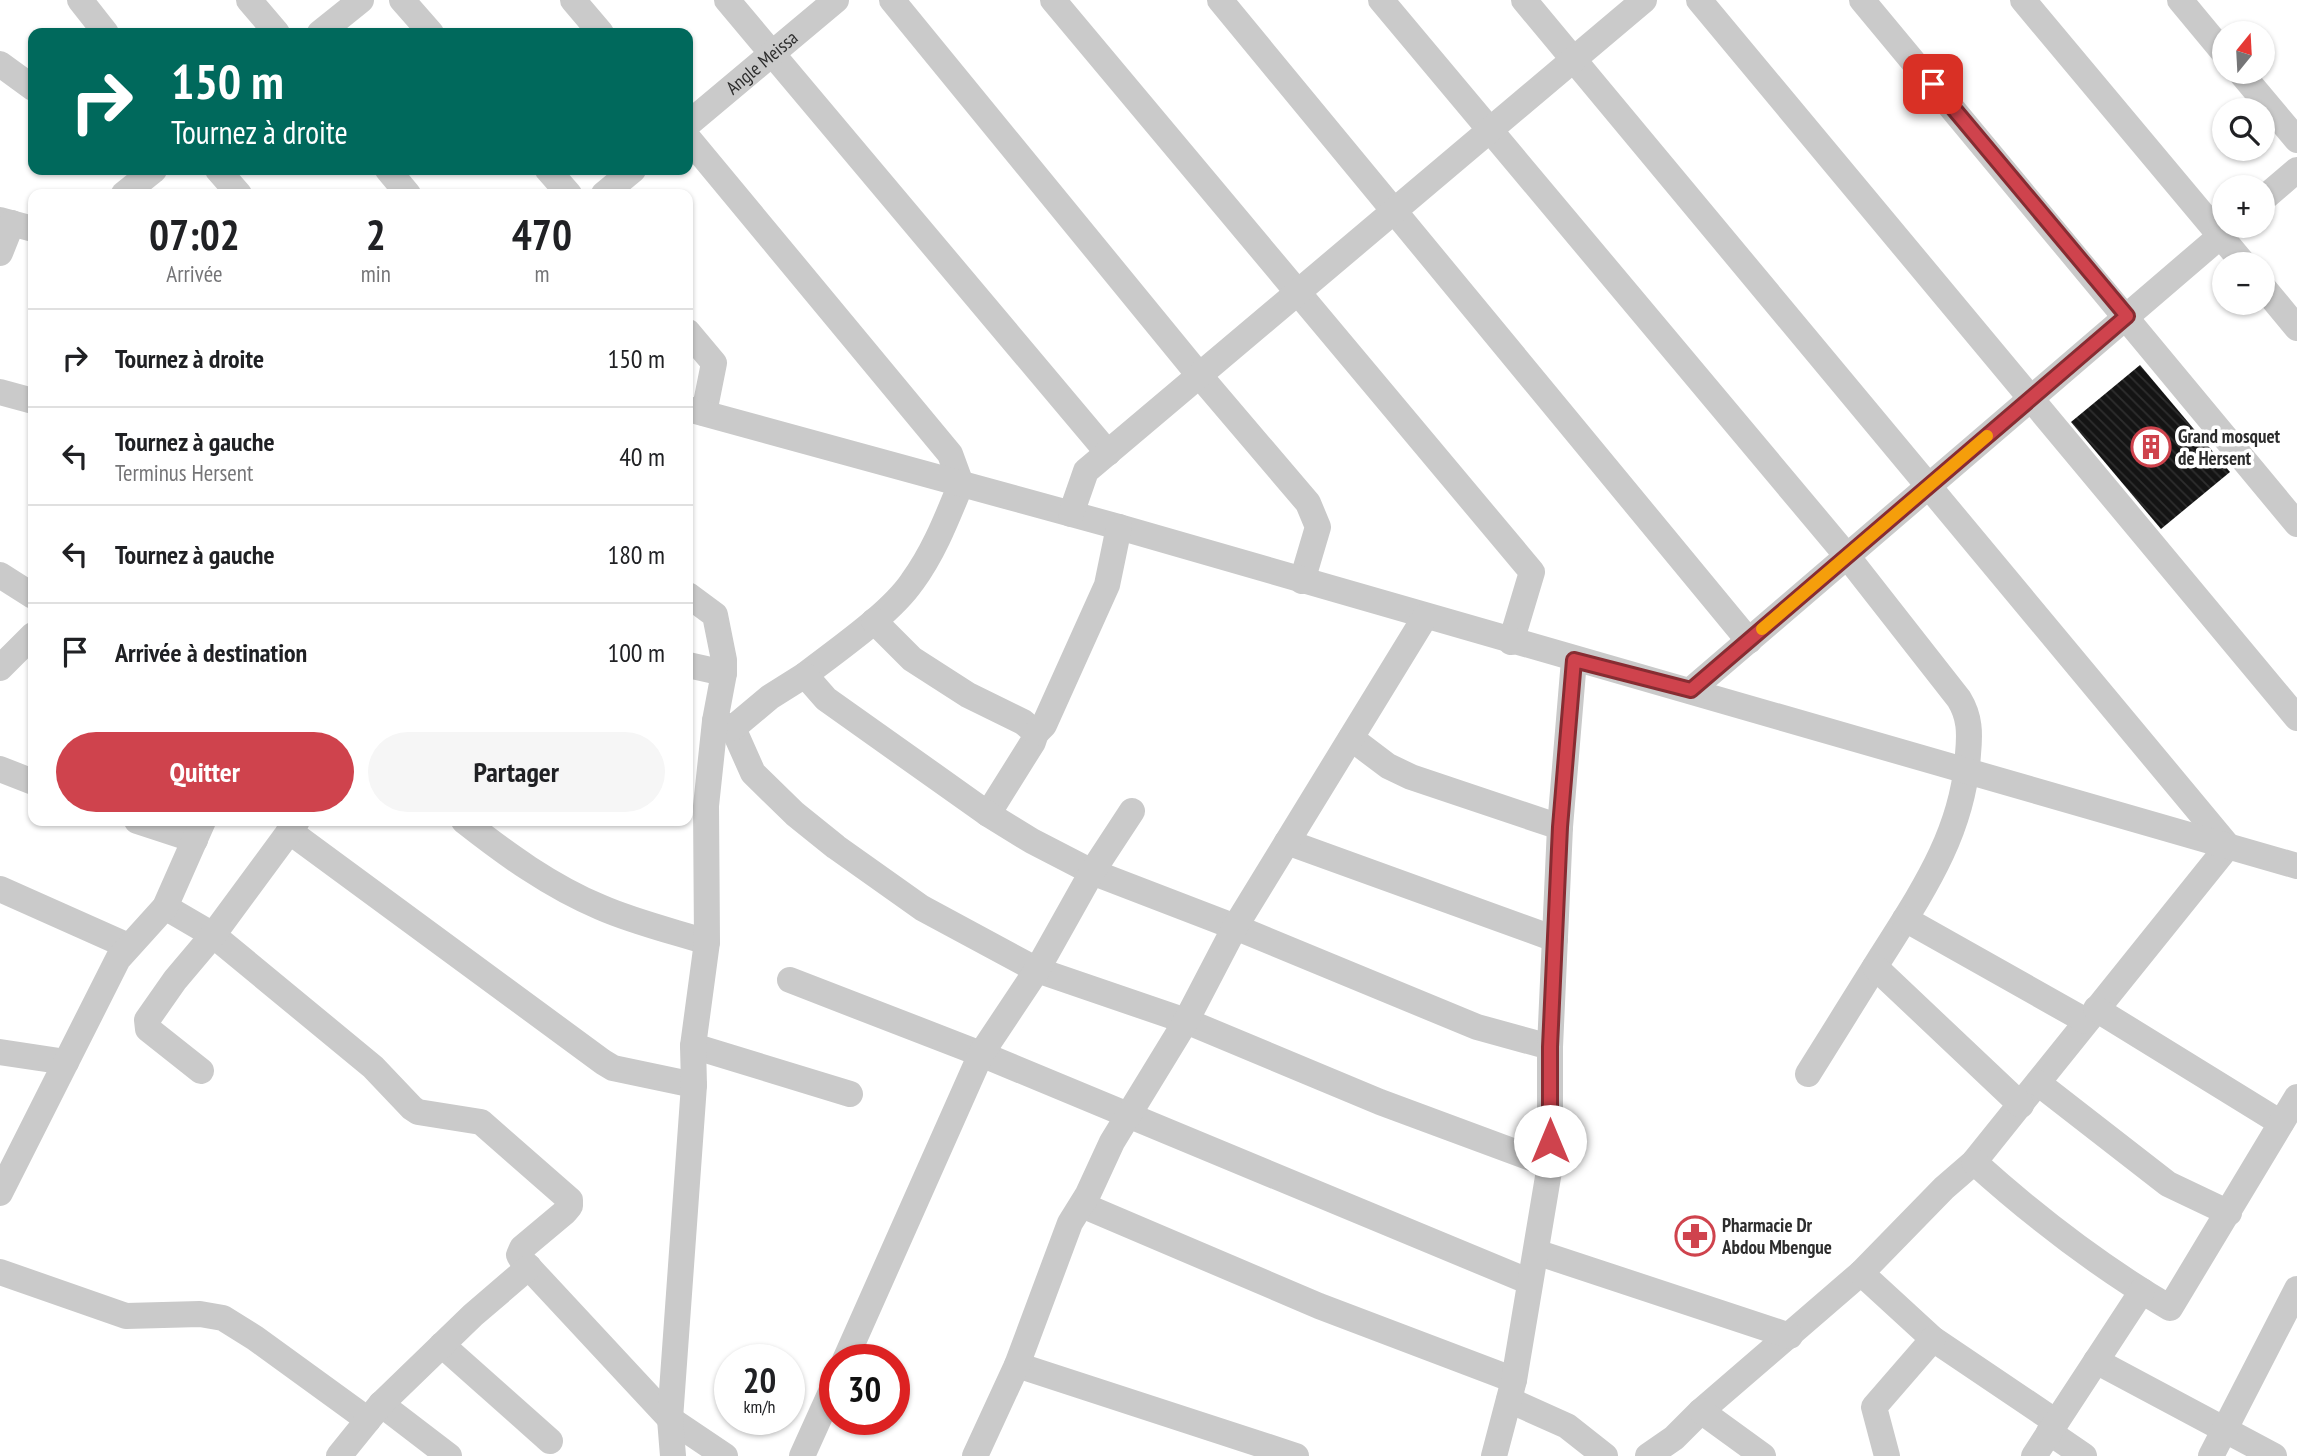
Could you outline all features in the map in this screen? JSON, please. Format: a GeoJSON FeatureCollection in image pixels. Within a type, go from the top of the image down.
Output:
{"type":"FeatureCollection","features":[{"type":"Feature","properties":{"kind":"street"},"geometry":{"type":"LineString","coordinates":[[80,0],[102,28]]}},
{"type":"Feature","properties":{"kind":"street"},"geometry":{"type":"LineString","coordinates":[[249,0],[272,28]]}},
{"type":"Feature","properties":{"kind":"street"},"geometry":{"type":"LineString","coordinates":[[326,28],[360,0]]}},
{"type":"Feature","properties":{"kind":"street"},"geometry":{"type":"LineString","coordinates":[[402,0],[427,28]]}},
{"type":"Feature","properties":{"kind":"street"},"geometry":{"type":"LineString","coordinates":[[573,0],[597,28]]}},
{"type":"Feature","properties":{"kind":"street"},"geometry":{"type":"LineString","coordinates":[[727,0],[1108,453]]}},
{"type":"Feature","properties":{"kind":"street","name":"Angle Meissa"},"geometry":{"type":"LineString","coordinates":[[693,120],[836,0]]}},
{"type":"Feature","properties":{"kind":"street"},"geometry":{"type":"LineString","coordinates":[[892,0],[1199,376],[1308,503],[1318,527],[1302,581]]}},
{"type":"Feature","properties":{"kind":"street"},"geometry":{"type":"LineString","coordinates":[[1052,0],[1532,572],[1511,642]]}},
{"type":"Feature","properties":{"kind":"street"},"geometry":{"type":"LineString","coordinates":[[1220,0],[1749,641]]}},
{"type":"Feature","properties":{"kind":"street"},"geometry":{"type":"LineString","coordinates":[[1381,0],[1847,556],[1968,713],[1970,732],[1967,770],[1957,819],[1937,865],[1808,1074]]}},
{"type":"Feature","properties":{"kind":"street"},"geometry":{"type":"LineString","coordinates":[[1524,0],[2228,846]]}},
{"type":"Feature","properties":{"kind":"street"},"geometry":{"type":"LineString","coordinates":[[1071,514],[1086,471],[1644,0]]}},
{"type":"Feature","properties":{"kind":"street"},"geometry":{"type":"LineString","coordinates":[[1699,0],[2297,718]]}},
{"type":"Feature","properties":{"kind":"street"},"geometry":{"type":"LineString","coordinates":[[1862,0],[2297,523]]}},
{"type":"Feature","properties":{"kind":"street"},"geometry":{"type":"LineString","coordinates":[[2023,0],[2212,215]]}},
{"type":"Feature","properties":{"kind":"street"},"geometry":{"type":"LineString","coordinates":[[2180,0],[2212,39]]}},
{"type":"Feature","properties":{"kind":"street"},"geometry":{"type":"LineString","coordinates":[[0,64],[28,84]]}},
{"type":"Feature","properties":{"kind":"street"},"geometry":{"type":"LineString","coordinates":[[2250,84],[2297,140]]}},
{"type":"Feature","properties":{"kind":"street"},"geometry":{"type":"LineString","coordinates":[[693,144],[950,454],[961,484],[944,526],[911,584],[874,621],[805,675],[724,724]]}},
{"type":"Feature","properties":{"kind":"street"},"geometry":{"type":"LineString","coordinates":[[2275,189],[2297,170]]}},
{"type":"Feature","properties":{"kind":"street"},"geometry":{"type":"LineString","coordinates":[[130,189],[145,175]]}},
{"type":"Feature","properties":{"kind":"street"},"geometry":{"type":"LineString","coordinates":[[223,175],[235,189]]}},
{"type":"Feature","properties":{"kind":"street"},"geometry":{"type":"LineString","coordinates":[[392,175],[404,189]]}},
{"type":"Feature","properties":{"kind":"street"},"geometry":{"type":"LineString","coordinates":[[552,175],[565,189]]}},
{"type":"Feature","properties":{"kind":"street"},"geometry":{"type":"LineString","coordinates":[[610,189],[627,175]]}},
{"type":"Feature","properties":{"kind":"street"},"geometry":{"type":"LineString","coordinates":[[0,253],[15,224]]}},
{"type":"Feature","properties":{"kind":"street"},"geometry":{"type":"LineString","coordinates":[[1691,690],[2218,238]]}},
{"type":"Feature","properties":{"kind":"street"},"geometry":{"type":"LineString","coordinates":[[2275,301],[2297,328]]}},
{"type":"Feature","properties":{"kind":"street"},"geometry":{"type":"LineString","coordinates":[[693,338],[714,363],[696,411],[1119,527],[1511,642],[1691,690],[2297,866]]}},
{"type":"Feature","properties":{"kind":"street"},"geometry":{"type":"LineString","coordinates":[[0,393],[28,400]]}},
{"type":"Feature","properties":{"kind":"street"},"geometry":{"type":"LineString","coordinates":[[988,814],[1036,733],[1044,725],[1107,585],[1119,527]]}},
{"type":"Feature","properties":{"kind":"street"},"geometry":{"type":"LineString","coordinates":[[0,575],[28,593]]}},
{"type":"Feature","properties":{"kind":"street"},"geometry":{"type":"LineString","coordinates":[[673,1456],[670,1419],[694,1085],[693,1046],[707,942],[697,805],[724,724],[724,660],[715,615],[693,599]]}},
{"type":"Feature","properties":{"kind":"street"},"geometry":{"type":"LineString","coordinates":[[975,1456],[1017,1365],[1070,1223],[1128,1115],[1186,1021],[1236,927],[1425,617]]}},
{"type":"Feature","properties":{"kind":"street"},"geometry":{"type":"LineString","coordinates":[[874,621],[912,659],[968,695],[1023,722],[1036,733]]}},
{"type":"Feature","properties":{"kind":"street"},"geometry":{"type":"LineString","coordinates":[[0,668],[28,640]]}},
{"type":"Feature","properties":{"kind":"street"},"geometry":{"type":"LineString","coordinates":[[1494,1456],[1512,1390],[1550,1165],[1550,1047],[1560,827],[1574,660]]}},
{"type":"Feature","properties":{"kind":"street"},"geometry":{"type":"LineString","coordinates":[[693,666],[724,673]]}},
{"type":"Feature","properties":{"kind":"street"},"geometry":{"type":"LineString","coordinates":[[805,675],[826,699],[988,814],[1092,873],[1236,927],[1477,1027],[1550,1047]]}},
{"type":"Feature","properties":{"kind":"street"},"geometry":{"type":"LineString","coordinates":[[724,724],[753,773],[795,814],[836,847],[922,908],[1037,970],[1186,1021],[1380,1102],[1550,1165]]}},
{"type":"Feature","properties":{"kind":"street"},"geometry":{"type":"LineString","coordinates":[[1351,738],[1388,765],[1411,777],[1560,827]]}},
{"type":"Feature","properties":{"kind":"street"},"geometry":{"type":"LineString","coordinates":[[0,769],[28,780]]}},
{"type":"Feature","properties":{"kind":"street"},"geometry":{"type":"LineString","coordinates":[[852,1344],[981,1054],[1037,970],[1092,873],[1132,811]]}},
{"type":"Feature","properties":{"kind":"street"},"geometry":{"type":"LineString","coordinates":[[0,1193],[118,959],[165,907],[199,831],[168,826]]}},
{"type":"Feature","properties":{"kind":"street"},"geometry":{"type":"LineString","coordinates":[[201,1071],[148,1029],[147,1020],[293,826],[603,1062],[613,1068],[694,1085]]}},
{"type":"Feature","properties":{"kind":"street"},"geometry":{"type":"LineString","coordinates":[[470,826],[510,858],[568,893],[602,908],[707,942]]}},
{"type":"Feature","properties":{"kind":"street"},"geometry":{"type":"LineString","coordinates":[[1287,842],[1555,939]]}},
{"type":"Feature","properties":{"kind":"street"},"geometry":{"type":"LineString","coordinates":[[1648,1456],[1675,1437],[1701,1411],[1861,1273],[1944,1188],[1974,1162],[2228,846]]}},
{"type":"Feature","properties":{"kind":"street"},"geometry":{"type":"LineString","coordinates":[[0,889],[128,946]]}},
{"type":"Feature","properties":{"kind":"street"},"geometry":{"type":"LineString","coordinates":[[165,907],[213,935],[373,1067],[412,1108],[418,1112],[481,1122],[570,1200],[570,1206],[565,1212],[522,1248],[519,1255],[670,1419],[725,1456]]}},
{"type":"Feature","properties":{"kind":"street"},"geometry":{"type":"LineString","coordinates":[[1905,919],[2091,1015],[2281,1123]]}},
{"type":"Feature","properties":{"kind":"street"},"geometry":{"type":"LineString","coordinates":[[1875,967],[2021,1105]]}},
{"type":"Feature","properties":{"kind":"street"},"geometry":{"type":"LineString","coordinates":[[790,980],[981,1054],[1530,1282]]}},
{"type":"Feature","properties":{"kind":"street"},"geometry":{"type":"LineString","coordinates":[[693,1046],[850,1094]]}},
{"type":"Feature","properties":{"kind":"street"},"geometry":{"type":"LineString","coordinates":[[0,1052],[66,1062]]}},
{"type":"Feature","properties":{"kind":"street"},"geometry":{"type":"LineString","coordinates":[[2038,1083],[2168,1184],[2229,1213]]}},
{"type":"Feature","properties":{"kind":"street"},"geometry":{"type":"LineString","coordinates":[[1974,1162],[2020,1203],[2142,1291],[2170,1308],[2297,1097]]}},
{"type":"Feature","properties":{"kind":"street"},"geometry":{"type":"LineString","coordinates":[[1082,1205],[1512,1390],[1567,1426],[1605,1456]]}},
{"type":"Feature","properties":{"kind":"street"},"geometry":{"type":"LineString","coordinates":[[1536,1252],[1790,1336]]}},
{"type":"Feature","properties":{"kind":"street"},"geometry":{"type":"LineString","coordinates":[[339,1456],[374,1412],[442,1345],[529,1267]]}},
{"type":"Feature","properties":{"kind":"street"},"geometry":{"type":"LineString","coordinates":[[0,1272],[126,1316],[200,1314],[223,1318],[449,1456]]}},
{"type":"Feature","properties":{"kind":"street"},"geometry":{"type":"LineString","coordinates":[[1861,1273],[1933,1339],[2053,1427],[2084,1456]]}},
{"type":"Feature","properties":{"kind":"street"},"geometry":{"type":"LineString","coordinates":[[2211,1456],[2297,1289]]}},
{"type":"Feature","properties":{"kind":"street"},"geometry":{"type":"LineString","coordinates":[[2034,1456],[2142,1291]]}},
{"type":"Feature","properties":{"kind":"street"},"geometry":{"type":"LineString","coordinates":[[1887,1456],[1874,1407],[1933,1339]]}},
{"type":"Feature","properties":{"kind":"street"},"geometry":{"type":"LineString","coordinates":[[442,1345],[550,1441]]}},
{"type":"Feature","properties":{"kind":"street"},"geometry":{"type":"LineString","coordinates":[[2096,1361],[2274,1456]]}},
{"type":"Feature","properties":{"kind":"street"},"geometry":{"type":"LineString","coordinates":[[1017,1365],[1296,1456]]}},
{"type":"Feature","properties":{"kind":"street"},"geometry":{"type":"LineString","coordinates":[[1701,1411],[1763,1456]]}},
{"type":"Feature","properties":{"kind":"street"},"geometry":{"type":"LineString","coordinates":[[802,1456],[819,1418]]}},
{"type":"Feature","properties":{"kind":"building","name":"Grand mosquet de Hersent"},"geometry":{"type":"Polygon","coordinates":[[[2140,365],[2230,472],[2161,529],[2071,422],[2140,365]]]}},
{"type":"Feature","properties":{"kind":"slow traffic"},"geometry":{"type":"LineString","coordinates":[[1762,629],[1987,436]]}},
{"type":"Feature","properties":{"kind":"place","name":"Grand mosquet de Hersent"},"geometry":{"type":"Point","coordinates":[2151,447]}},
{"type":"Feature","properties":{"kind":"place","name":"Pharmacie Dr Abdou Mbengue"},"geometry":{"type":"Point","coordinates":[1695,1236]}},
{"type":"Feature","properties":{"kind":"route"},"geometry":{"type":"LineString","coordinates":[[1550,1141],[1550,1047],[1560,827],[1574,660],[1691,690],[2127,316],[1933,84]]}}]}
